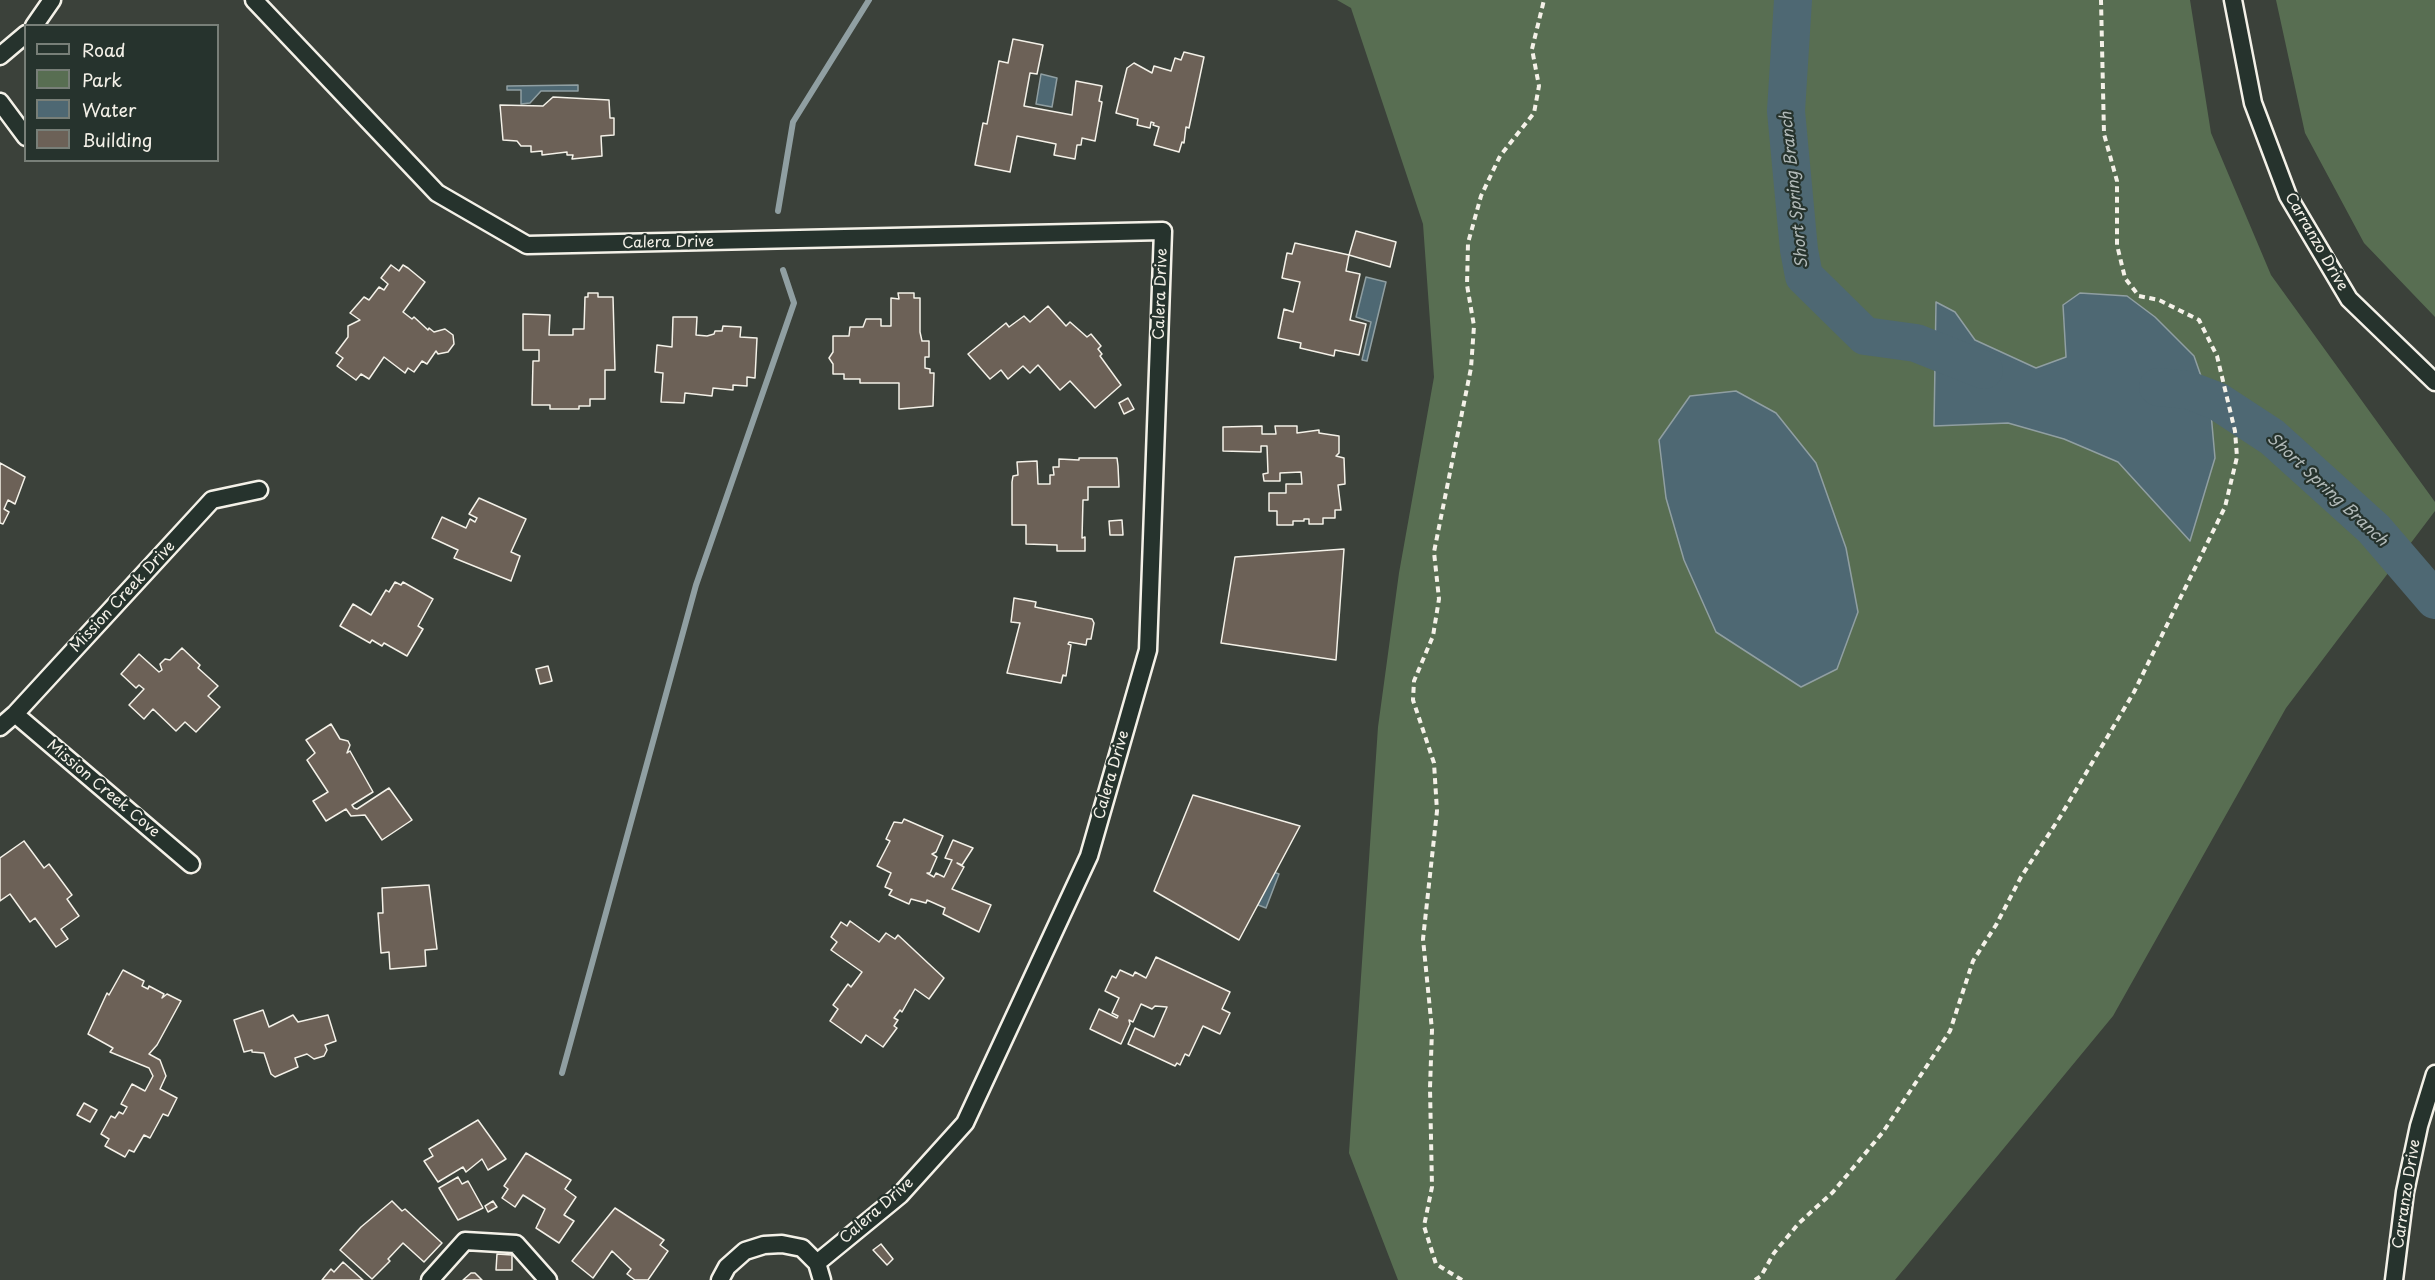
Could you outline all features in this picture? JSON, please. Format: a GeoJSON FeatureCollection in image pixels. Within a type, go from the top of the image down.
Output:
{"type":"FeatureCollection","features":[{"type":"Feature","properties":{"kind":"street"},"geometry":{"type":"LineString","coordinates":[[35,24],[52,0]]}},
{"type":"Feature","properties":{"kind":"street","name":"Calera Drive"},"geometry":{"type":"LineString","coordinates":[[254,0],[437,193],[526,245],[1163,231],[1148,651],[1089,856],[965,1123],[900,1195],[817,1263]]}},
{"type":"Feature","properties":{"kind":"street","name":"Carranzo Drive"},"geometry":{"type":"LineString","coordinates":[[2233,0],[2253,103],[2288,196],[2349,299],[2435,382]]}},
{"type":"Feature","properties":{"kind":"street"},"geometry":{"type":"LineString","coordinates":[[0,56],[24,36]]}},
{"type":"Feature","properties":{"kind":"street"},"geometry":{"type":"LineString","coordinates":[[0,102],[24,134]]}},
{"type":"Feature","properties":{"kind":"street","name":"Mission Creek Drive"},"geometry":{"type":"LineString","coordinates":[[0,727],[15,714],[212,500],[259,489]]}},
{"type":"Feature","properties":{"kind":"street","name":"Mission Creek Cove"},"geometry":{"type":"LineString","coordinates":[[15,714],[191,864]]}},
{"type":"Feature","properties":{"kind":"street","name":"Carranzo Drive"},"geometry":{"type":"LineString","coordinates":[[2394,1280],[2405,1192],[2419,1126],[2435,1074]]}},
{"type":"Feature","properties":{"kind":"street"},"geometry":{"type":"LineString","coordinates":[[430,1280],[465,1241],[516,1244],[548,1280]]}},
{"type":"Feature","properties":{"kind":"street"},"geometry":{"type":"LineString","coordinates":[[720,1280],[727,1267],[745,1251],[764,1245],[782,1244],[802,1248],[817,1263],[822,1280]]}},
{"type":"Feature","properties":{"kind":"path"},"geometry":{"type":"LineString","coordinates":[[1462,1280],[1436,1264],[1424,1226],[1432,1187],[1432,1030],[1429,981],[1423,939],[1437,811],[1434,763],[1413,700],[1414,681],[1432,636],[1439,599],[1434,552],[1471,368],[1474,326],[1467,285],[1468,243],[1481,196],[1500,156],[1534,113],[1539,86],[1532,49],[1544,0]]}},
{"type":"Feature","properties":{"kind":"path"},"geometry":{"type":"LineString","coordinates":[[1755,1280],[1761,1276],[1774,1252],[1799,1223],[1848,1175],[1883,1132],[1950,1031],[1973,961],[1996,925],[2021,877],[2134,692],[2225,507],[2237,457],[2235,431],[2217,356],[2199,320],[2159,300],[2139,296],[2126,278],[2116,245],[2117,181],[2104,134],[2102,0]]}},
{"type":"Feature","properties":{"kind":"green space"},"geometry":{"type":"Polygon","coordinates":[[[1337,0],[2190,0],[2211,133],[2271,275],[2435,502],[2435,511],[2286,708],[2113,1016],[1895,1280],[1398,1280],[1349,1153],[1378,727],[1399,573],[1434,377],[1423,224],[1351,8],[1337,0]]]}},
{"type":"Feature","properties":{"kind":"green space"},"geometry":{"type":"Polygon","coordinates":[[[2276,0],[2435,0],[2435,317],[2364,243],[2305,133],[2276,0]]]}},
{"type":"Feature","properties":{"kind":"water"},"geometry":{"type":"Polygon","coordinates":[[[1041,74],[1057,78],[1052,107],[1036,104],[1041,74]]]}},
{"type":"Feature","properties":{"kind":"water"},"geometry":{"type":"Polygon","coordinates":[[[578,85],[578,91],[541,91],[530,103],[521,104],[521,90],[507,90],[507,86],[578,85]]]}},
{"type":"Feature","properties":{"kind":"water"},"geometry":{"type":"Polygon","coordinates":[[[1366,277],[1386,282],[1367,361],[1362,360],[1371,322],[1356,317],[1366,277]]]}},
{"type":"Feature","properties":{"kind":"water"},"geometry":{"type":"Polygon","coordinates":[[[2080,293],[2127,296],[2155,317],[2194,356],[2210,402],[2215,458],[2190,541],[2118,462],[2064,439],[2008,423],[1934,426],[1936,302],[1955,312],[1975,340],[2036,368],[2066,357],[2063,305],[2080,293]]]}},
{"type":"Feature","properties":{"kind":"water"},"geometry":{"type":"Polygon","coordinates":[[[1736,391],[1776,413],[1816,463],[1846,548],[1858,612],[1837,669],[1801,687],[1716,632],[1684,560],[1666,498],[1659,440],[1690,396],[1736,391]]]}},
{"type":"Feature","properties":{"kind":"water"},"geometry":{"type":"Polygon","coordinates":[[[1271,871],[1279,874],[1266,908],[1253,903],[1271,871]]]}},
{"type":"Feature","properties":{"kind":"building"},"geometry":{"type":"Polygon","coordinates":[[[1013,39],[1043,45],[1037,74],[1030,73],[1024,106],[1072,115],[1076,81],[1102,86],[1099,101],[1102,102],[1095,141],[1082,138],[1081,145],[1077,145],[1075,159],[1054,155],[1056,144],[1017,136],[1010,172],[975,165],[983,123],[987,124],[999,61],[1008,63],[1013,39]]]}},
{"type":"Feature","properties":{"kind":"building"},"geometry":{"type":"Polygon","coordinates":[[[1184,52],[1204,57],[1189,128],[1186,127],[1184,143],[1182,142],[1179,152],[1154,145],[1159,127],[1153,125],[1154,123],[1151,122],[1150,128],[1137,125],[1138,119],[1116,113],[1127,68],[1134,63],[1152,73],[1154,66],[1171,71],[1175,58],[1181,60],[1184,52]]]}},
{"type":"Feature","properties":{"kind":"building"},"geometry":{"type":"Polygon","coordinates":[[[553,97],[609,100],[610,118],[614,118],[614,135],[601,136],[602,156],[572,159],[573,155],[567,155],[567,152],[542,155],[542,151],[531,152],[531,146],[521,146],[517,141],[503,140],[500,105],[543,106],[553,97]]]}},
{"type":"Feature","properties":{"kind":"building"},"geometry":{"type":"Polygon","coordinates":[[[1356,231],[1396,242],[1390,267],[1349,255],[1356,231]]]}},
{"type":"Feature","properties":{"kind":"building"},"geometry":{"type":"Polygon","coordinates":[[[1295,243],[1349,255],[1346,271],[1360,274],[1350,320],[1366,324],[1359,355],[1335,350],[1334,356],[1300,348],[1301,343],[1278,338],[1284,309],[1293,312],[1300,282],[1282,278],[1287,253],[1292,254],[1295,243]]]}},
{"type":"Feature","properties":{"kind":"building"},"geometry":{"type":"Polygon","coordinates":[[[391,265],[399,271],[403,265],[425,282],[403,312],[412,319],[414,317],[428,330],[429,328],[434,332],[445,329],[453,335],[454,344],[448,352],[438,354],[436,351],[427,364],[422,361],[414,372],[408,368],[405,373],[384,357],[369,379],[361,374],[356,380],[337,366],[343,358],[336,353],[348,337],[348,326],[360,320],[350,313],[364,297],[369,300],[379,287],[384,290],[388,284],[381,278],[391,265]]]}},
{"type":"Feature","properties":{"kind":"building"},"geometry":{"type":"Polygon","coordinates":[[[588,293],[598,293],[598,297],[613,297],[615,370],[605,370],[605,399],[590,399],[590,406],[579,406],[579,409],[550,409],[550,405],[532,405],[533,361],[539,361],[539,350],[523,350],[523,314],[550,315],[549,335],[573,335],[573,329],[584,329],[585,297],[588,297],[588,293]]]}},
{"type":"Feature","properties":{"kind":"building"},"geometry":{"type":"Polygon","coordinates":[[[898,293],[914,293],[914,298],[920,298],[920,332],[922,341],[929,341],[929,357],[925,357],[925,368],[930,369],[930,373],[934,373],[933,406],[899,409],[899,383],[860,383],[860,379],[844,379],[844,374],[833,374],[833,364],[829,358],[833,352],[833,336],[849,336],[850,327],[863,327],[866,319],[881,319],[881,326],[891,326],[891,298],[899,299],[898,293]]]}},
{"type":"Feature","properties":{"kind":"building"},"geometry":{"type":"Polygon","coordinates":[[[1048,306],[1066,326],[1070,322],[1087,337],[1091,334],[1101,346],[1098,349],[1102,354],[1100,356],[1121,385],[1095,408],[1070,381],[1060,390],[1038,365],[1030,373],[1023,366],[1008,379],[1001,370],[990,379],[968,354],[1006,323],[1009,327],[1024,316],[1030,322],[1048,306]]]}},
{"type":"Feature","properties":{"kind":"building"},"geometry":{"type":"Polygon","coordinates":[[[673,317],[697,317],[696,335],[714,334],[715,331],[722,331],[723,326],[741,327],[740,337],[757,338],[755,378],[747,377],[747,386],[733,385],[733,390],[713,388],[712,396],[685,393],[684,403],[661,402],[663,373],[655,372],[657,345],[672,347],[673,317]]]}},
{"type":"Feature","properties":{"kind":"building"},"geometry":{"type":"Polygon","coordinates":[[[1128,398],[1134,409],[1124,414],[1119,403],[1128,398]]]}},
{"type":"Feature","properties":{"kind":"building"},"geometry":{"type":"Polygon","coordinates":[[[1262,426],[1262,434],[1276,434],[1275,426],[1297,426],[1297,433],[1319,430],[1319,433],[1339,436],[1339,453],[1336,456],[1344,458],[1345,484],[1338,485],[1341,510],[1335,510],[1335,518],[1323,518],[1323,524],[1309,524],[1309,519],[1304,519],[1304,521],[1293,521],[1293,525],[1277,525],[1277,511],[1269,511],[1269,493],[1286,493],[1286,484],[1302,484],[1301,472],[1280,473],[1280,481],[1264,481],[1263,474],[1268,473],[1267,446],[1261,446],[1261,452],[1223,451],[1223,427],[1262,426]]]}},
{"type":"Feature","properties":{"kind":"building"},"geometry":{"type":"Polygon","coordinates":[[[1079,458],[1117,458],[1118,466],[1119,487],[1088,487],[1088,500],[1083,500],[1082,538],[1085,537],[1085,551],[1057,551],[1057,545],[1026,544],[1026,525],[1012,525],[1012,482],[1013,476],[1018,475],[1017,462],[1037,461],[1038,484],[1050,484],[1050,475],[1054,475],[1053,467],[1059,467],[1059,459],[1079,460],[1079,458]]]}},
{"type":"Feature","properties":{"kind":"building"},"geometry":{"type":"Polygon","coordinates":[[[0,463],[25,477],[15,504],[8,500],[4,509],[9,512],[3,524],[0,523],[0,463]]]}},
{"type":"Feature","properties":{"kind":"building"},"geometry":{"type":"Polygon","coordinates":[[[479,498],[526,519],[511,552],[520,556],[511,581],[454,558],[458,550],[432,538],[442,517],[466,528],[470,519],[475,522],[477,518],[469,514],[479,498]]]}},
{"type":"Feature","properties":{"kind":"building"},"geometry":{"type":"Polygon","coordinates":[[[1122,520],[1123,535],[1110,535],[1109,521],[1122,520]]]}},
{"type":"Feature","properties":{"kind":"building"},"geometry":{"type":"Polygon","coordinates":[[[1344,549],[1336,660],[1221,643],[1235,557],[1344,549]]]}},
{"type":"Feature","properties":{"kind":"building"},"geometry":{"type":"Polygon","coordinates":[[[395,582],[401,585],[403,582],[433,599],[418,626],[423,629],[407,656],[384,643],[382,646],[372,640],[370,643],[340,626],[353,604],[371,615],[386,590],[389,592],[395,582]]]}},
{"type":"Feature","properties":{"kind":"building"},"geometry":{"type":"Polygon","coordinates":[[[1014,598],[1036,602],[1035,607],[1092,619],[1094,623],[1091,639],[1087,639],[1086,645],[1069,642],[1068,644],[1071,645],[1066,676],[1063,675],[1061,683],[1007,673],[1020,623],[1011,622],[1014,598]]]}},
{"type":"Feature","properties":{"kind":"building"},"geometry":{"type":"Polygon","coordinates":[[[182,648],[200,665],[198,668],[218,686],[208,696],[220,707],[196,732],[185,722],[176,731],[153,709],[144,719],[129,705],[144,689],[139,685],[136,688],[121,674],[139,654],[159,672],[162,670],[160,664],[165,659],[170,660],[182,648]]]}},
{"type":"Feature","properties":{"kind":"building"},"geometry":{"type":"Polygon","coordinates":[[[548,666],[552,681],[540,684],[536,669],[548,666]]]}},
{"type":"Feature","properties":{"kind":"building"},"geometry":{"type":"Polygon","coordinates":[[[331,724],[340,739],[348,741],[350,745],[347,753],[350,751],[373,792],[352,805],[354,808],[357,809],[389,788],[412,820],[382,840],[365,815],[351,816],[346,809],[326,821],[313,801],[328,792],[307,760],[315,753],[306,740],[331,724]]]}},
{"type":"Feature","properties":{"kind":"building"},"geometry":{"type":"Polygon","coordinates":[[[1193,795],[1300,826],[1239,940],[1154,891],[1193,795]]]}},
{"type":"Feature","properties":{"kind":"building"},"geometry":{"type":"Polygon","coordinates":[[[904,819],[943,836],[936,852],[932,854],[937,857],[930,873],[927,873],[934,877],[936,873],[944,877],[952,860],[945,858],[953,840],[973,848],[962,865],[957,863],[964,867],[952,889],[991,905],[979,932],[943,914],[945,908],[927,900],[926,903],[911,899],[909,904],[889,895],[892,890],[885,887],[891,873],[877,866],[890,841],[886,839],[894,822],[902,823],[904,819]]]}},
{"type":"Feature","properties":{"kind":"building"},"geometry":{"type":"Polygon","coordinates":[[[24,841],[44,868],[49,864],[72,895],[67,899],[79,916],[61,929],[68,939],[56,947],[35,918],[30,922],[10,894],[0,901],[0,858],[24,841]]]}},
{"type":"Feature","properties":{"kind":"building"},"geometry":{"type":"Polygon","coordinates":[[[429,885],[437,949],[425,950],[426,966],[390,969],[389,952],[381,953],[378,913],[383,913],[382,888],[429,885]]]}},
{"type":"Feature","properties":{"kind":"building"},"geometry":{"type":"Polygon","coordinates":[[[850,921],[879,942],[886,933],[895,939],[898,935],[944,978],[929,999],[915,989],[902,1012],[900,1010],[894,1018],[898,1020],[894,1026],[897,1028],[883,1047],[866,1035],[861,1043],[830,1021],[838,1009],[833,1005],[848,984],[851,987],[862,972],[831,950],[837,942],[831,937],[841,922],[847,926],[850,921]]]}},
{"type":"Feature","properties":{"kind":"building"},"geometry":{"type":"Polygon","coordinates":[[[1156,957],[1230,992],[1222,1009],[1230,1013],[1220,1034],[1203,1026],[1189,1056],[1185,1054],[1180,1065],[1177,1063],[1175,1066],[1128,1044],[1135,1028],[1154,1037],[1167,1007],[1155,1006],[1152,1009],[1141,1004],[1133,1022],[1129,1020],[1130,1024],[1121,1044],[1090,1029],[1099,1009],[1117,1018],[1118,1016],[1112,1013],[1119,998],[1105,991],[1112,976],[1116,978],[1120,970],[1133,976],[1135,972],[1146,978],[1156,957]]]}},
{"type":"Feature","properties":{"kind":"building"},"geometry":{"type":"Polygon","coordinates":[[[123,970],[144,981],[142,986],[148,989],[149,986],[164,994],[162,998],[167,994],[181,1001],[157,1045],[149,1054],[160,1060],[166,1076],[160,1089],[177,1098],[168,1116],[163,1114],[150,1138],[144,1135],[134,1152],[129,1150],[125,1157],[105,1146],[109,1139],[101,1134],[111,1116],[115,1118],[119,1112],[123,1114],[127,1107],[121,1104],[132,1084],[145,1091],[153,1076],[149,1068],[110,1052],[113,1048],[88,1034],[107,993],[109,995],[123,970]]]}},
{"type":"Feature","properties":{"kind":"building"},"geometry":{"type":"Polygon","coordinates":[[[263,1010],[269,1027],[293,1015],[298,1022],[328,1015],[336,1041],[325,1045],[327,1050],[324,1056],[314,1059],[307,1054],[295,1058],[298,1067],[275,1077],[271,1074],[264,1053],[252,1052],[252,1050],[244,1052],[234,1020],[263,1010]]]}},
{"type":"Feature","properties":{"kind":"building"},"geometry":{"type":"Polygon","coordinates":[[[84,1103],[97,1110],[90,1122],[77,1115],[84,1103]]]}},
{"type":"Feature","properties":{"kind":"building"},"geometry":{"type":"Polygon","coordinates":[[[478,1120],[506,1159],[488,1170],[482,1159],[466,1172],[463,1167],[438,1182],[424,1161],[433,1156],[429,1149],[478,1120]]]}},
{"type":"Feature","properties":{"kind":"building"},"geometry":{"type":"Polygon","coordinates":[[[526,1153],[571,1180],[565,1189],[576,1197],[564,1215],[574,1221],[559,1243],[536,1228],[545,1209],[523,1195],[515,1207],[502,1198],[508,1189],[504,1186],[526,1153]]]}},
{"type":"Feature","properties":{"kind":"building"},"geometry":{"type":"Polygon","coordinates":[[[458,1177],[462,1184],[468,1181],[483,1208],[458,1220],[439,1188],[458,1177]]]}},
{"type":"Feature","properties":{"kind":"building"},"geometry":{"type":"Polygon","coordinates":[[[392,1201],[402,1211],[405,1209],[442,1243],[424,1262],[403,1243],[388,1259],[390,1261],[372,1279],[340,1250],[361,1227],[392,1201]]]}},
{"type":"Feature","properties":{"kind":"building"},"geometry":{"type":"Polygon","coordinates":[[[493,1201],[497,1207],[488,1212],[485,1206],[493,1201]]]}},
{"type":"Feature","properties":{"kind":"building"},"geometry":{"type":"Polygon","coordinates":[[[615,1208],[664,1240],[660,1245],[668,1251],[648,1280],[635,1280],[627,1274],[631,1269],[612,1251],[593,1278],[572,1261],[615,1208]]]}},
{"type":"Feature","properties":{"kind":"building"},"geometry":{"type":"Polygon","coordinates":[[[881,1244],[893,1259],[887,1265],[873,1250],[881,1244]]]}},
{"type":"Feature","properties":{"kind":"building"},"geometry":{"type":"Polygon","coordinates":[[[497,1254],[512,1255],[512,1270],[496,1270],[497,1254]]]}},
{"type":"Feature","properties":{"kind":"building"},"geometry":{"type":"Polygon","coordinates":[[[343,1262],[363,1280],[322,1280],[331,1269],[334,1272],[343,1262]]]}},
{"type":"Feature","properties":{"kind":"building"},"geometry":{"type":"Polygon","coordinates":[[[471,1273],[475,1273],[482,1280],[463,1280],[471,1273]]]}},
{"type":"Feature","properties":{"kind":"waterway"},"geometry":{"type":"LineString","coordinates":[[778,211],[793,122],[869,0]]}},
{"type":"Feature","properties":{"kind":"waterway","name":"Short Spring Branch"},"geometry":{"type":"LineString","coordinates":[[1793,0],[1786,111],[1799,250],[1804,276],[1865,336],[1916,343],[1984,370]]}},
{"type":"Feature","properties":{"kind":"waterway"},"geometry":{"type":"LineString","coordinates":[[562,1073],[696,585],[794,303],[783,270]]}},
{"type":"Feature","properties":{"kind":"waterway","name":"Short Spring Branch"},"geometry":{"type":"LineString","coordinates":[[2158,387],[2188,390],[2217,401],[2272,437],[2374,529],[2435,600]]}}]}
